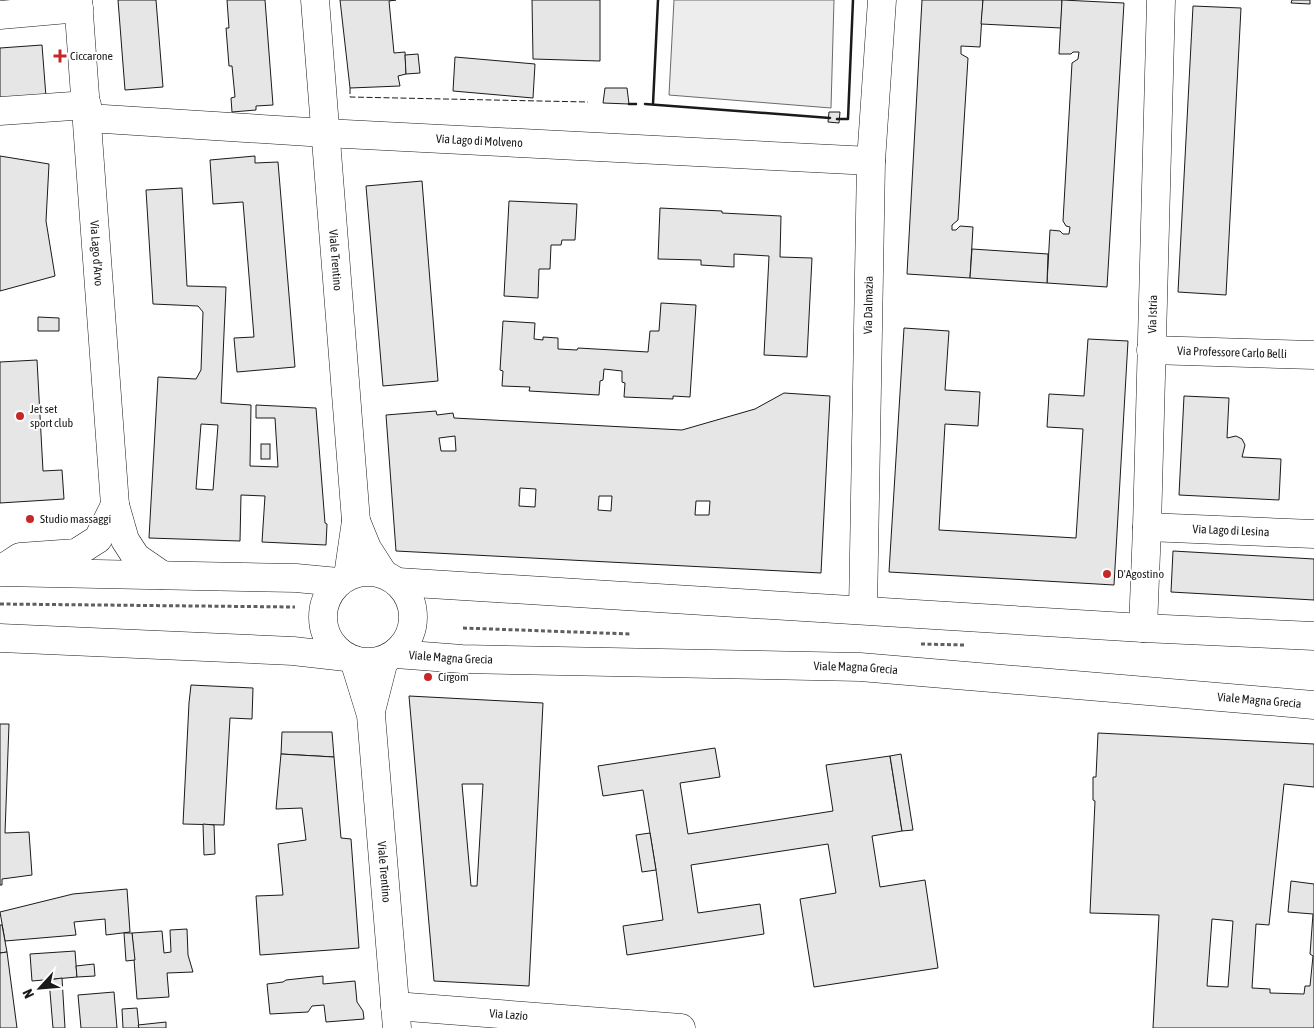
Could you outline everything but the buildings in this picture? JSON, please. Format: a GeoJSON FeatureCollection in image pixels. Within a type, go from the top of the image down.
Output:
{"type":"FeatureCollection","features":[{"type":"Feature","properties":{"kind":"street","name":"Viale Trentino"},"geometry":{"type":"LineString","coordinates":[[315,0],[356,521],[343,579]]}},
{"type":"Feature","properties":{"kind":"street","name":"Via Dalmazia"},"geometry":{"type":"LineString","coordinates":[[863,610],[871,161],[882,0]]}},
{"type":"Feature","properties":{"kind":"street","name":"Via Istria"},"geometry":{"type":"LineString","coordinates":[[1143,628],[1161,0]]}},
{"type":"Feature","properties":{"kind":"street"},"geometry":{"type":"LineString","coordinates":[[0,15],[79,4]]}},
{"type":"Feature","properties":{"kind":"street","name":"Via Lago d'Arvo"},"geometry":{"type":"LineString","coordinates":[[79,4],[115,505],[125,540],[136,557],[162,575]]}},
{"type":"Feature","properties":{"kind":"street","name":"Via Lago di Molveno"},"geometry":{"type":"LineString","coordinates":[[0,111],[87,111],[325,133],[871,161]]}},
{"type":"Feature","properties":{"kind":"street","name":"Via Professore Carlo Belli"},"geometry":{"type":"LineString","coordinates":[[1151,350],[1314,354]]}},
{"type":"Feature","properties":{"kind":"street"},"geometry":{"type":"LineString","coordinates":[[0,571],[20,557],[76,553],[98,539],[115,505]]}},
{"type":"Feature","properties":{"kind":"street","name":"Viale Trentino"},"geometry":{"type":"LineString","coordinates":[[356,521],[367,548],[391,578]]}},
{"type":"Feature","properties":{"kind":"street","name":"Via Lago di Lesina"},"geometry":{"type":"LineString","coordinates":[[1147,527],[1314,534]]}},
{"type":"Feature","properties":{"kind":"street"},"geometry":{"type":"LineString","coordinates":[[0,571],[343,579],[359,572],[371,571],[391,578],[1143,628],[1314,636]]}},
{"type":"Feature","properties":{"kind":"street"},"geometry":{"type":"LineString","coordinates":[[0,638],[293,652],[369,662],[390,657],[409,638],[414,618],[411,599],[391,578]]}},
{"type":"Feature","properties":{"kind":"street"},"geometry":{"type":"LineString","coordinates":[[343,579],[328,596],[323,613],[325,630],[333,645],[350,658]]}},
{"type":"Feature","properties":{"kind":"street","name":"Viale Trentino"},"geometry":{"type":"LineString","coordinates":[[370,715],[390,657]]}},
{"type":"Feature","properties":{"kind":"street","name":"Viale Magna Grecia"},"geometry":{"type":"LineString","coordinates":[[390,657],[860,667],[1314,705]]}},
{"type":"Feature","properties":{"kind":"street","name":"Viale Trentino"},"geometry":{"type":"LineString","coordinates":[[350,658],[370,715],[396,1017]]}},
{"type":"Feature","properties":{"kind":"street","name":"Via Lazio"},"geometry":{"type":"LineString","coordinates":[[396,1017],[681,1028]]}},
{"type":"Feature","properties":{"kind":"path"},"geometry":{"type":"LineString","coordinates":[[0,604],[295,607]]}},
{"type":"Feature","properties":{"kind":"shaded area"},"geometry":{"type":"Polygon","coordinates":[[[674,0],[834,0],[831,108],[669,95],[674,0]]]}},
{"type":"Feature","properties":{"kind":"fence"},"geometry":{"type":"LineString","coordinates":[[350,88],[350,97],[588,102]]}},
{"type":"Feature","properties":{"kind":"wall"},"geometry":{"type":"LineString","coordinates":[[653,104],[658,0]]}},
{"type":"Feature","properties":{"kind":"wall"},"geometry":{"type":"LineString","coordinates":[[837,119],[848,119],[853,0]]}},
{"type":"Feature","properties":{"kind":"wall"},"geometry":{"type":"LineString","coordinates":[[629,104],[636,104]]}},
{"type":"Feature","properties":{"kind":"wall"},"geometry":{"type":"LineString","coordinates":[[645,104],[830,118]]}},
{"type":"Feature","properties":{"kind":"place","name":"Ciccarone"},"geometry":{"type":"Point","coordinates":[60,56]}},
{"type":"Feature","properties":{"kind":"place","name":"Jet set sport club"},"geometry":{"type":"Point","coordinates":[20,416]}},
{"type":"Feature","properties":{"kind":"place","name":"Studio massaggi"},"geometry":{"type":"Point","coordinates":[30,519]}},
{"type":"Feature","properties":{"kind":"place","name":"D'Agostino"},"geometry":{"type":"Point","coordinates":[1107,574]}},
{"type":"Feature","properties":{"kind":"place","name":"Cirgom"},"geometry":{"type":"Point","coordinates":[428,677]}}]}
